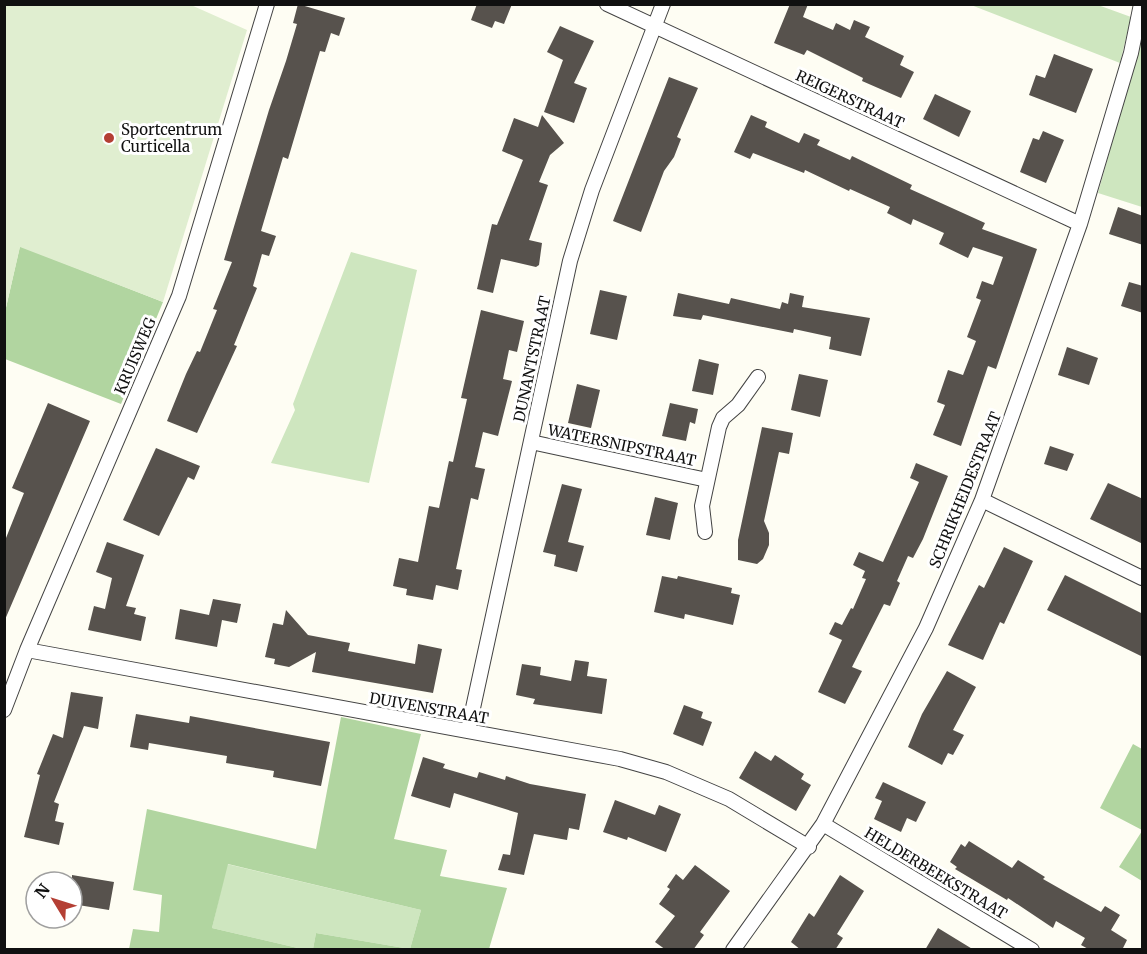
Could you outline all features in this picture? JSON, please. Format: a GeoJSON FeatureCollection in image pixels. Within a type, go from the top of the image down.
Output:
{"type":"FeatureCollection","features":[{"type":"Feature","properties":{"kind":"street","name":"KRUISWEG"},"geometry":{"type":"LineString","coordinates":[[4,710],[27,650],[179,296],[267,4]]}},
{"type":"Feature","properties":{"kind":"street","name":"REIGERSTRAAT"},"geometry":{"type":"LineString","coordinates":[[607,4],[1080,224]]}},
{"type":"Feature","properties":{"kind":"street","name":"DUNANTSTRAAT"},"geometry":{"type":"LineString","coordinates":[[468,731],[579,229],[663,4]]}},
{"type":"Feature","properties":{"kind":"street","name":"SCHRIKHEIDESTRAAT"},"geometry":{"type":"LineString","coordinates":[[733,950],[809,847],[823,824],[926,628],[982,500],[1080,224],[1131,53],[1141,4]]}},
{"type":"Feature","properties":{"kind":"street","name":"WATERSNIPSTRAAT"},"geometry":{"type":"LineString","coordinates":[[705,532],[702,506],[723,418],[738,405],[758,377]]}},
{"type":"Feature","properties":{"kind":"street","name":"WATERSNIPSTRAAT"},"geometry":{"type":"LineString","coordinates":[[531,442],[707,480]]}},
{"type":"Feature","properties":{"kind":"street"},"geometry":{"type":"LineString","coordinates":[[982,500],[1143,578]]}},
{"type":"Feature","properties":{"kind":"street","name":"DUIVENSTRAAT"},"geometry":{"type":"LineString","coordinates":[[27,650],[620,759],[666,772],[729,799],[809,847]]}},
{"type":"Feature","properties":{"kind":"street","name":"HELDERBEEKSTRAAT"},"geometry":{"type":"LineString","coordinates":[[823,824],[1032,950]]}},
{"type":"Feature","properties":{"kind":"green space","name":"Sportcentrum Curticella"},"geometry":{"type":"Polygon","coordinates":[[[5,4],[191,5],[247,30],[163,302],[20,247],[5,312],[5,4]]]}},
{"type":"Feature","properties":{"kind":"green space"},"geometry":{"type":"Polygon","coordinates":[[[971,5],[1098,5],[1131,17],[1120,63],[971,5]]]}},
{"type":"Feature","properties":{"kind":"green space"},"geometry":{"type":"Polygon","coordinates":[[[1142,36],[1142,207],[1098,193],[1142,36]]]}},
{"type":"Feature","properties":{"kind":"green space"},"geometry":{"type":"Polygon","coordinates":[[[20,246],[163,302],[121,404],[5,359],[5,312],[20,246]]]}},
{"type":"Feature","properties":{"kind":"green space"},"geometry":{"type":"Polygon","coordinates":[[[351,252],[417,270],[369,483],[271,463],[295,410],[293,404],[351,252]]]}},
{"type":"Feature","properties":{"kind":"green space"},"geometry":{"type":"Polygon","coordinates":[[[341,717],[421,734],[394,839],[447,850],[440,876],[507,888],[489,949],[410,949],[421,910],[228,864],[212,928],[302,949],[129,949],[133,929],[159,932],[162,895],[133,890],[147,809],[316,849],[341,717]]]}},
{"type":"Feature","properties":{"kind":"green space"},"geometry":{"type":"Polygon","coordinates":[[[1133,744],[1142,749],[1142,830],[1100,808],[1133,744]]]}},
{"type":"Feature","properties":{"kind":"green space"},"geometry":{"type":"Polygon","coordinates":[[[1142,831],[1142,881],[1119,867],[1142,831]]]}},
{"type":"Feature","properties":{"kind":"green space"},"geometry":{"type":"Polygon","coordinates":[[[227,864],[421,910],[410,949],[316,933],[313,949],[302,949],[212,928],[227,864]]]}},
{"type":"Feature","properties":{"kind":"green space"},"geometry":{"type":"Polygon","coordinates":[[[316,933],[410,949],[313,949],[316,933]]]}},
{"type":"Feature","properties":{"kind":"building"},"geometry":{"type":"Polygon","coordinates":[[[298,4],[345,18],[339,36],[331,33],[325,52],[320,51],[288,159],[283,157],[261,231],[276,236],[269,256],[262,254],[253,286],[257,288],[234,345],[237,346],[197,433],[167,421],[186,374],[197,351],[200,352],[217,310],[213,309],[232,262],[224,260],[297,24],[293,23],[298,4]]]}},
{"type":"Feature","properties":{"kind":"building"},"geometry":{"type":"Polygon","coordinates":[[[477,4],[512,4],[504,24],[495,21],[492,28],[471,20],[477,4]]]}},
{"type":"Feature","properties":{"kind":"building"},"geometry":{"type":"Polygon","coordinates":[[[790,4],[808,4],[803,17],[833,30],[836,23],[850,30],[854,20],[870,27],[865,37],[904,56],[900,65],[914,72],[901,98],[862,81],[863,78],[807,50],[804,55],[774,43],[790,4]]]}},
{"type":"Feature","properties":{"kind":"building"},"geometry":{"type":"Polygon","coordinates":[[[560,26],[594,41],[574,83],[587,88],[574,123],[544,112],[563,60],[547,52],[560,26]]]}},
{"type":"Feature","properties":{"kind":"building"},"geometry":{"type":"Polygon","coordinates":[[[1054,54],[1093,69],[1076,113],[1029,95],[1036,75],[1045,78],[1054,54]]]}},
{"type":"Feature","properties":{"kind":"building"},"geometry":{"type":"Polygon","coordinates":[[[669,77],[698,88],[677,137],[681,139],[674,157],[664,171],[641,232],[613,221],[669,77]]]}},
{"type":"Feature","properties":{"kind":"building"},"geometry":{"type":"Polygon","coordinates":[[[935,94],[971,111],[959,137],[923,119],[935,94]]]}},
{"type":"Feature","properties":{"kind":"building"},"geometry":{"type":"Polygon","coordinates":[[[542,115],[564,143],[550,155],[539,182],[548,185],[529,240],[542,243],[539,265],[536,267],[501,259],[493,293],[477,289],[492,224],[497,225],[523,160],[502,151],[514,118],[538,127],[542,115]]]}},
{"type":"Feature","properties":{"kind":"building"},"geometry":{"type":"Polygon","coordinates":[[[751,115],[767,122],[765,127],[799,143],[804,133],[820,140],[817,145],[850,160],[852,156],[912,185],[910,189],[985,223],[982,229],[1037,249],[996,369],[988,366],[961,446],[933,435],[945,405],[937,402],[948,370],[963,375],[976,341],[967,337],[981,300],[976,298],[982,281],[993,285],[1003,257],[973,247],[968,258],[939,244],[944,233],[913,219],[911,225],[887,213],[890,207],[805,170],[804,173],[753,153],[750,159],[734,152],[751,115]]]}},
{"type":"Feature","properties":{"kind":"building"},"geometry":{"type":"Polygon","coordinates":[[[1043,131],[1064,140],[1046,183],[1020,172],[1033,138],[1039,140],[1043,131]]]}},
{"type":"Feature","properties":{"kind":"building"},"geometry":{"type":"Polygon","coordinates":[[[1118,207],[1143,216],[1143,245],[1109,234],[1118,207]]]}},
{"type":"Feature","properties":{"kind":"building"},"geometry":{"type":"Polygon","coordinates":[[[1129,282],[1143,286],[1143,313],[1121,306],[1129,282]]]}},
{"type":"Feature","properties":{"kind":"building"},"geometry":{"type":"Polygon","coordinates":[[[600,290],[627,296],[617,340],[590,334],[600,290]]]}},
{"type":"Feature","properties":{"kind":"building"},"geometry":{"type":"Polygon","coordinates":[[[678,293],[729,304],[731,298],[780,309],[782,302],[788,304],[790,293],[804,296],[802,307],[870,318],[861,356],[829,349],[831,337],[794,329],[793,333],[703,315],[701,320],[673,316],[678,293]]]}},
{"type":"Feature","properties":{"kind":"building"},"geometry":{"type":"Polygon","coordinates":[[[481,310],[524,321],[517,352],[509,350],[503,379],[512,381],[498,436],[483,432],[475,467],[485,469],[478,500],[471,498],[456,569],[462,570],[458,590],[436,585],[433,600],[406,595],[407,589],[393,586],[399,558],[418,562],[429,506],[439,508],[449,461],[453,462],[467,399],[461,398],[481,310]]]}},
{"type":"Feature","properties":{"kind":"building"},"geometry":{"type":"Polygon","coordinates":[[[1067,347],[1098,358],[1089,385],[1058,375],[1067,347]]]}},
{"type":"Feature","properties":{"kind":"building"},"geometry":{"type":"Polygon","coordinates":[[[699,359],[719,364],[713,395],[692,391],[699,359]]]}},
{"type":"Feature","properties":{"kind":"building"},"geometry":{"type":"Polygon","coordinates":[[[799,374],[828,380],[820,417],[791,410],[799,374]]]}},
{"type":"Feature","properties":{"kind":"building"},"geometry":{"type":"Polygon","coordinates":[[[577,384],[600,390],[591,428],[568,423],[577,384]]]}},
{"type":"Feature","properties":{"kind":"building"},"geometry":{"type":"Polygon","coordinates":[[[48,403],[90,421],[4,622],[4,543],[24,493],[12,488],[48,403]]]}},
{"type":"Feature","properties":{"kind":"building"},"geometry":{"type":"Polygon","coordinates":[[[670,403],[698,409],[695,424],[690,422],[686,441],[662,436],[670,403]]]}},
{"type":"Feature","properties":{"kind":"building"},"geometry":{"type":"Polygon","coordinates":[[[762,427],[793,433],[789,454],[779,452],[764,521],[769,533],[769,545],[763,559],[757,564],[738,560],[738,540],[762,427]]]}},
{"type":"Feature","properties":{"kind":"building"},"geometry":{"type":"Polygon","coordinates":[[[1050,446],[1074,454],[1067,471],[1044,464],[1050,446]]]}},
{"type":"Feature","properties":{"kind":"building"},"geometry":{"type":"Polygon","coordinates":[[[156,448],[200,466],[194,480],[188,477],[159,536],[123,520],[156,448]]]}},
{"type":"Feature","properties":{"kind":"building"},"geometry":{"type":"Polygon","coordinates":[[[916,463],[948,476],[923,539],[913,558],[908,556],[897,581],[900,583],[890,606],[884,604],[852,667],[862,671],[845,704],[818,692],[842,640],[829,634],[835,622],[842,625],[851,608],[853,609],[866,579],[862,578],[865,571],[853,565],[859,552],[883,562],[919,482],[910,478],[916,463]]]}},
{"type":"Feature","properties":{"kind":"building"},"geometry":{"type":"Polygon","coordinates":[[[1108,483],[1143,499],[1143,544],[1090,519],[1108,483]]]}},
{"type":"Feature","properties":{"kind":"building"},"geometry":{"type":"Polygon","coordinates":[[[562,484],[582,489],[568,542],[584,546],[577,572],[554,566],[556,555],[543,552],[562,484]]]}},
{"type":"Feature","properties":{"kind":"building"},"geometry":{"type":"Polygon","coordinates":[[[655,497],[678,503],[670,540],[646,535],[655,497]]]}},
{"type":"Feature","properties":{"kind":"building"},"geometry":{"type":"Polygon","coordinates":[[[107,542],[144,555],[126,606],[136,608],[134,614],[146,617],[141,641],[88,630],[94,606],[105,609],[112,578],[96,572],[107,542]]]}},
{"type":"Feature","properties":{"kind":"building"},"geometry":{"type":"Polygon","coordinates":[[[1004,547],[1033,561],[1004,624],[1000,622],[983,660],[948,645],[979,585],[984,588],[1004,547]]]}},
{"type":"Feature","properties":{"kind":"building"},"geometry":{"type":"Polygon","coordinates":[[[1065,575],[1143,614],[1143,657],[1047,610],[1065,575]]]}},
{"type":"Feature","properties":{"kind":"building"},"geometry":{"type":"Polygon","coordinates":[[[662,576],[677,579],[678,576],[732,588],[731,593],[740,595],[733,625],[685,614],[684,619],[654,612],[662,576]]]}},
{"type":"Feature","properties":{"kind":"building"},"geometry":{"type":"Polygon","coordinates":[[[213,599],[241,604],[237,623],[222,620],[217,647],[175,639],[180,609],[209,615],[213,599]]]}},
{"type":"Feature","properties":{"kind":"building"},"geometry":{"type":"Polygon","coordinates":[[[286,610],[308,635],[350,643],[348,651],[415,664],[418,644],[442,649],[433,693],[312,672],[316,652],[289,667],[274,664],[275,659],[265,657],[273,623],[283,625],[286,610]]]}},
{"type":"Feature","properties":{"kind":"building"},"geometry":{"type":"Polygon","coordinates":[[[575,660],[589,662],[587,676],[607,679],[602,714],[533,704],[535,699],[516,695],[522,664],[541,667],[540,675],[571,681],[575,660]]]}},
{"type":"Feature","properties":{"kind":"building"},"geometry":{"type":"Polygon","coordinates":[[[947,671],[976,687],[953,730],[964,735],[953,755],[948,753],[942,765],[908,747],[922,714],[947,671]]]}},
{"type":"Feature","properties":{"kind":"building"},"geometry":{"type":"Polygon","coordinates":[[[71,692],[103,697],[98,729],[84,726],[54,802],[59,804],[55,821],[64,823],[59,845],[24,837],[40,775],[37,774],[53,734],[63,738],[71,692]]]}},
{"type":"Feature","properties":{"kind":"building"},"geometry":{"type":"Polygon","coordinates":[[[684,705],[703,712],[701,718],[712,722],[703,746],[673,734],[684,705]]]}},
{"type":"Feature","properties":{"kind":"building"},"geometry":{"type":"Polygon","coordinates":[[[136,714],[189,723],[190,716],[330,742],[321,786],[273,777],[274,771],[226,763],[227,756],[149,743],[148,750],[130,747],[136,714]]]}},
{"type":"Feature","properties":{"kind":"building"},"geometry":{"type":"Polygon","coordinates":[[[755,751],[771,761],[775,755],[804,774],[801,779],[811,785],[796,811],[739,778],[755,751]]]}},
{"type":"Feature","properties":{"kind":"building"},"geometry":{"type":"Polygon","coordinates":[[[423,757],[445,764],[443,768],[477,778],[479,772],[505,780],[506,776],[530,784],[586,794],[579,830],[569,828],[567,840],[534,834],[524,875],[498,870],[503,854],[510,855],[518,813],[454,793],[450,808],[411,796],[423,757]]]}},
{"type":"Feature","properties":{"kind":"building"},"geometry":{"type":"Polygon","coordinates":[[[883,782],[926,802],[916,822],[907,818],[901,832],[874,819],[882,801],[875,798],[883,782]]]}},
{"type":"Feature","properties":{"kind":"building"},"geometry":{"type":"Polygon","coordinates":[[[615,800],[655,815],[659,805],[681,814],[666,852],[628,837],[627,840],[603,832],[615,800]]]}},
{"type":"Feature","properties":{"kind":"building"},"geometry":{"type":"Polygon","coordinates":[[[969,841],[1012,868],[1018,860],[1045,877],[1043,879],[1101,912],[1105,906],[1120,915],[1111,930],[1127,940],[1122,950],[1090,950],[1081,945],[1085,938],[1056,921],[1053,928],[1008,898],[1007,900],[955,869],[957,867],[950,862],[961,844],[965,847],[969,841]]]}},
{"type":"Feature","properties":{"kind":"building"},"geometry":{"type":"Polygon","coordinates":[[[695,865],[730,891],[700,932],[704,935],[693,950],[666,950],[655,942],[675,916],[659,904],[670,889],[667,887],[676,874],[683,880],[695,865]]]}},
{"type":"Feature","properties":{"kind":"building"},"geometry":{"type":"Polygon","coordinates":[[[840,875],[864,891],[837,934],[843,938],[835,950],[801,950],[791,942],[809,913],[814,917],[840,875]]]}},
{"type":"Feature","properties":{"kind":"building"},"geometry":{"type":"Polygon","coordinates":[[[84,877],[114,882],[109,910],[84,906],[84,877]]]}},
{"type":"Feature","properties":{"kind":"building"},"geometry":{"type":"Polygon","coordinates":[[[938,928],[974,950],[925,950],[938,928]]]}},
{"type":"Feature","properties":{"kind":"place","name":"Sportcentrum Curticella"},"geometry":{"type":"Point","coordinates":[109,138]}}]}
